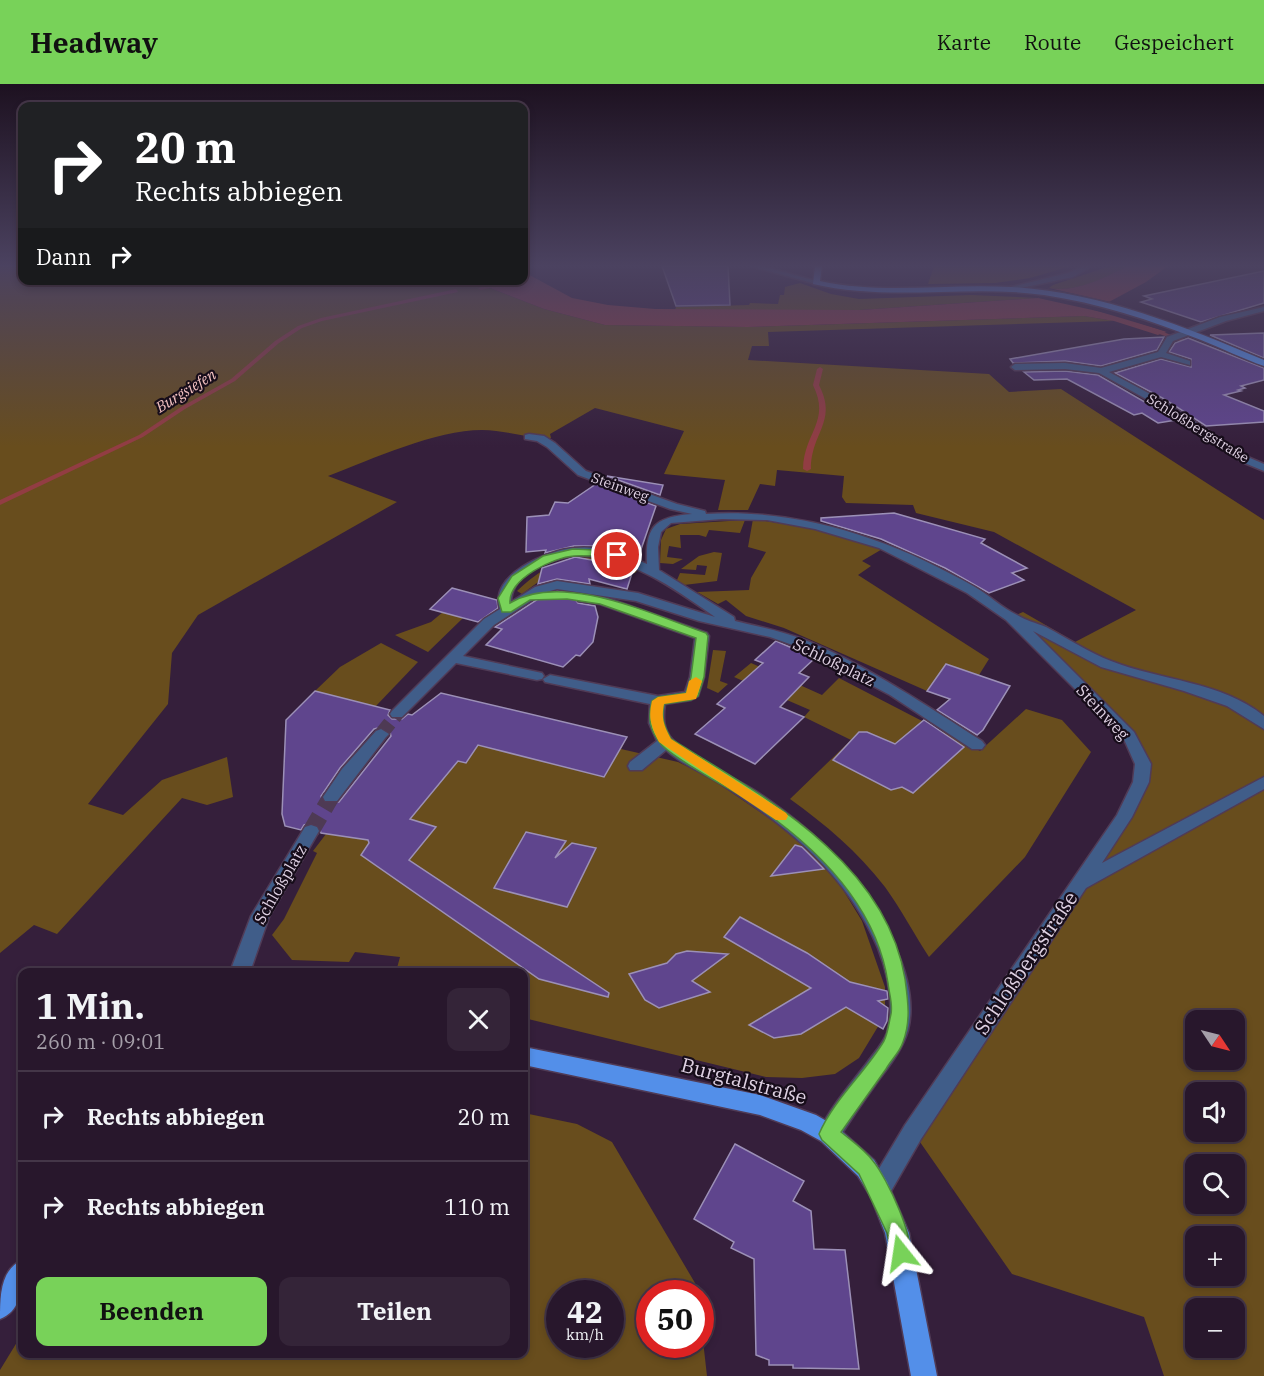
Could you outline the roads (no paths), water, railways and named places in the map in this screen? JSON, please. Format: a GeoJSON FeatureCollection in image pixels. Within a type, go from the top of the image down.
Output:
{"type":"FeatureCollection","features":[{"type":"Feature","properties":{"kind":"main road"},"geometry":{"type":"LineString","coordinates":[[1172,326],[1264,363]]}},
{"type":"Feature","properties":{"kind":"main road","name":"Burgtalstraße"},"geometry":{"type":"LineString","coordinates":[[528,1057],[760,1105],[808,1122],[829,1134],[866,1167],[879,1190],[897,1233],[924,1376]]}},
{"type":"Feature","properties":{"kind":"main road"},"geometry":{"type":"LineString","coordinates":[[0,1307],[18,1278]]}},
{"type":"Feature","properties":{"kind":"street"},"geometry":{"type":"LineString","coordinates":[[1187,363],[1161,354],[1170,339],[1205,326]]}},
{"type":"Feature","properties":{"kind":"street","name":"Schloßbergstraße"},"geometry":{"type":"LineString","coordinates":[[1101,371],[1161,354]]}},
{"type":"Feature","properties":{"kind":"street","name":"Schloßbergstraße"},"geometry":{"type":"LineString","coordinates":[[1015,367],[1065,366],[1101,371],[1162,404],[1246,460],[1264,468]]}},
{"type":"Feature","properties":{"kind":"street","name":"Steinweg"},"geometry":{"type":"LineString","coordinates":[[529,437],[540,438],[551,445],[582,473],[674,507],[722,516]]}},
{"type":"Feature","properties":{"kind":"street","name":"Steinweg"},"geometry":{"type":"LineString","coordinates":[[653,571],[652,547],[655,531],[659,526],[675,519],[722,516],[767,517],[869,539],[898,551],[971,590],[1011,617],[1108,665],[1222,700],[1250,712],[1264,724]]}},
{"type":"Feature","properties":{"kind":"street"},"geometry":{"type":"LineString","coordinates":[[507,610],[504,598],[516,578],[540,562],[561,554],[603,552],[627,558],[653,571],[737,625]]}},
{"type":"Feature","properties":{"kind":"street","name":"Schloßplatz"},"geometry":{"type":"LineString","coordinates":[[396,714],[489,622],[548,587],[571,586],[638,597],[704,618],[806,645],[895,692],[977,745]]}},
{"type":"Feature","properties":{"kind":"street"},"geometry":{"type":"LineString","coordinates":[[454,658],[658,701],[691,696],[697,677],[702,636],[602,601],[567,595],[528,597]]}},
{"type":"Feature","properties":{"kind":"street","name":"Steinweg"},"geometry":{"type":"LineString","coordinates":[[1011,617],[1129,735],[1143,764],[1141,782],[1124,817],[1078,885]]}},
{"type":"Feature","properties":{"kind":"street"},"geometry":{"type":"LineString","coordinates":[[658,701],[656,724],[666,742],[765,805],[807,836],[827,854],[858,892],[884,937],[899,986],[901,1010],[894,1041],[829,1134]]}},
{"type":"Feature","properties":{"kind":"street"},"geometry":{"type":"LineString","coordinates":[[331,797],[381,734]]}},
{"type":"Feature","properties":{"kind":"street"},"geometry":{"type":"LineString","coordinates":[[636,766],[666,742]]}},
{"type":"Feature","properties":{"kind":"street","name":"Schloßbergstraße"},"geometry":{"type":"LineString","coordinates":[[879,1190],[913,1132],[1078,885],[1264,782]]}},
{"type":"Feature","properties":{"kind":"street","name":"Schloßplatz"},"geometry":{"type":"LineString","coordinates":[[241,968],[260,916],[311,831]]}},
{"type":"Feature","properties":{"kind":"waterway","name":"Burgsiefen"},"geometry":{"type":"LineString","coordinates":[[0,503],[141,436],[183,408],[233,380],[277,342],[302,326]]}},
{"type":"Feature","properties":{"kind":"waterway"},"geometry":{"type":"LineString","coordinates":[[1153,330],[1195,345]]}},
{"type":"Feature","properties":{"kind":"waterway"},"geometry":{"type":"LineString","coordinates":[[807,469],[808,451],[824,411],[821,395],[816,385],[820,369]]}},
{"type":"Feature","properties":{"kind":"tunnel"},"geometry":{"type":"LineString","coordinates":[[381,734],[397,714]]}},
{"type":"Feature","properties":{"kind":"tunnel"},"geometry":{"type":"LineString","coordinates":[[311,831],[331,797]]}}]}
